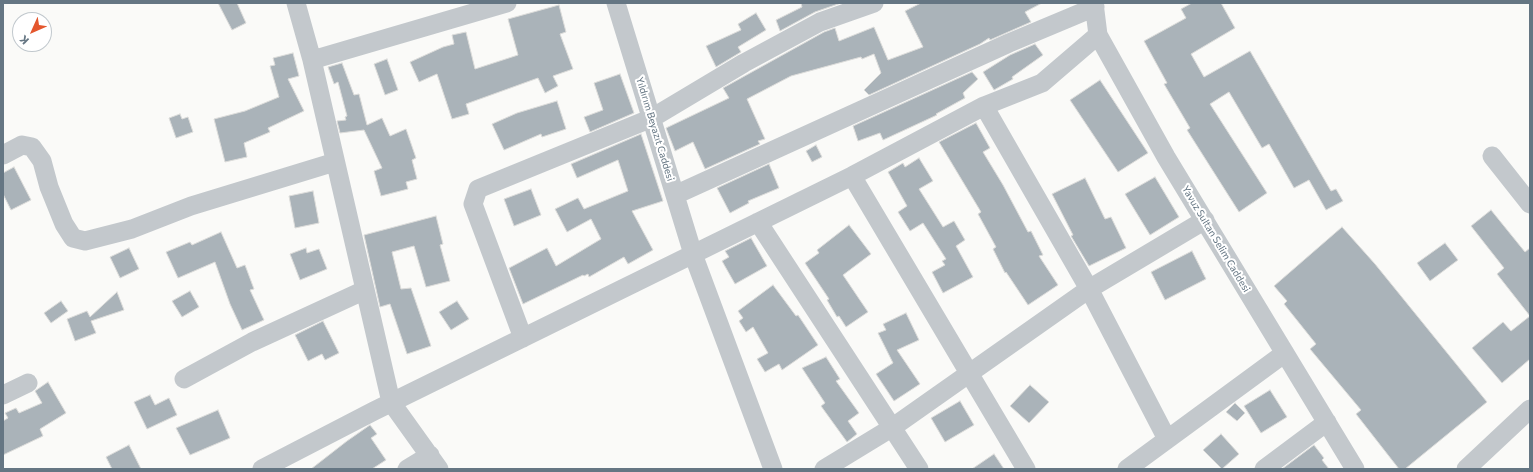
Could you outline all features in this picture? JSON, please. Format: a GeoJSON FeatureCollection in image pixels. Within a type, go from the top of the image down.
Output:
{"type":"FeatureCollection","features":[{"type":"Feature","properties":{"kind":"street"},"geometry":{"type":"LineString","coordinates":[[296,3],[312,60],[392,402],[434,462],[407,469]]}},
{"type":"Feature","properties":{"kind":"street"},"geometry":{"type":"LineString","coordinates":[[312,60],[507,3]]}},
{"type":"Feature","properties":{"kind":"street","name":"Yıldırım Beyazıt Caddesi"},"geometry":{"type":"LineString","coordinates":[[616,3],[693,254],[773,469]]}},
{"type":"Feature","properties":{"kind":"street"},"geometry":{"type":"LineString","coordinates":[[523,338],[473,204],[478,189],[652,118],[744,63],[820,22],[874,3]]}},
{"type":"Feature","properties":{"kind":"street"},"geometry":{"type":"LineString","coordinates":[[675,195],[1095,5]]}},
{"type":"Feature","properties":{"kind":"street","name":"Yavuz Sultan Selim Caddesi"},"geometry":{"type":"LineString","coordinates":[[1095,5],[1098,35],[1166,157],[1355,469]]}},
{"type":"Feature","properties":{"kind":"street"},"geometry":{"type":"LineString","coordinates":[[262,469],[392,402],[852,176],[984,106],[1042,83],[1098,35]]}},
{"type":"Feature","properties":{"kind":"street"},"geometry":{"type":"LineString","coordinates":[[984,106],[1089,289],[1167,439]]}},
{"type":"Feature","properties":{"kind":"street"},"geometry":{"type":"LineString","coordinates":[[3,155],[22,145],[32,148],[42,162],[49,187],[64,224],[74,238],[85,241],[132,229],[191,206],[335,162]]}},
{"type":"Feature","properties":{"kind":"street"},"geometry":{"type":"LineString","coordinates":[[1492,156],[1530,204]]}},
{"type":"Feature","properties":{"kind":"street"},"geometry":{"type":"LineString","coordinates":[[852,176],[1026,469]]}},
{"type":"Feature","properties":{"kind":"street"},"geometry":{"type":"LineString","coordinates":[[824,469],[893,427],[1089,289],[1204,220]]}},
{"type":"Feature","properties":{"kind":"street"},"geometry":{"type":"LineString","coordinates":[[758,222],[919,469]]}},
{"type":"Feature","properties":{"kind":"street"},"geometry":{"type":"LineString","coordinates":[[184,379],[252,342],[366,290]]}},
{"type":"Feature","properties":{"kind":"street"},"geometry":{"type":"LineString","coordinates":[[1139,465],[1167,439],[1285,353]]}},
{"type":"Feature","properties":{"kind":"street"},"geometry":{"type":"LineString","coordinates":[[3,395],[28,383]]}},
{"type":"Feature","properties":{"kind":"street"},"geometry":{"type":"LineString","coordinates":[[1466,469],[1528,416]]}},
{"type":"Feature","properties":{"kind":"street"},"geometry":{"type":"LineString","coordinates":[[1264,469],[1327,422]]}},
{"type":"Feature","properties":{"kind":"building"},"geometry":{"type":"Polygon","coordinates":[[[218,3],[237,3],[246,23],[232,30],[218,3]]]}},
{"type":"Feature","properties":{"kind":"building"},"geometry":{"type":"Polygon","coordinates":[[[801,3],[841,3],[815,12],[780,31],[776,20],[802,7],[801,3]]]}},
{"type":"Feature","properties":{"kind":"building"},"geometry":{"type":"Polygon","coordinates":[[[921,3],[1042,3],[1025,12],[1031,22],[990,40],[989,38],[980,44],[869,95],[864,90],[881,73],[874,54],[862,59],[861,57],[791,76],[747,99],[765,139],[758,141],[760,144],[705,169],[693,142],[675,151],[666,128],[729,98],[723,88],[824,32],[835,28],[839,41],[874,27],[888,60],[923,47],[905,11],[921,3]]]}},
{"type":"Feature","properties":{"kind":"building"},"geometry":{"type":"Polygon","coordinates":[[[1192,3],[1221,3],[1235,28],[1191,54],[1204,77],[1250,51],[1331,191],[1336,189],[1343,201],[1326,210],[1309,180],[1294,188],[1269,144],[1262,148],[1229,92],[1210,104],[1267,193],[1239,212],[1187,130],[1190,128],[1164,84],[1167,83],[1144,41],[1186,18],[1181,9],[1192,3]]]}},
{"type":"Feature","properties":{"kind":"building"},"geometry":{"type":"Polygon","coordinates":[[[559,5],[566,32],[560,34],[573,69],[553,76],[558,86],[545,93],[538,78],[466,104],[469,114],[452,119],[437,74],[419,82],[410,62],[443,47],[454,44],[452,35],[466,32],[475,69],[518,55],[508,19],[559,5]]]}},
{"type":"Feature","properties":{"kind":"building"},"geometry":{"type":"Polygon","coordinates":[[[756,13],[766,30],[738,47],[741,52],[716,67],[706,46],[741,30],[738,24],[756,13]]]}},
{"type":"Feature","properties":{"kind":"building"},"geometry":{"type":"Polygon","coordinates":[[[1035,44],[1043,55],[1012,77],[1013,79],[994,90],[983,72],[1010,55],[1035,44]]]}},
{"type":"Feature","properties":{"kind":"building"},"geometry":{"type":"Polygon","coordinates":[[[293,53],[299,76],[288,79],[304,111],[268,128],[270,132],[244,143],[247,157],[225,162],[214,119],[245,111],[279,97],[270,66],[275,65],[273,58],[293,53]]]}},
{"type":"Feature","properties":{"kind":"building"},"geometry":{"type":"Polygon","coordinates":[[[387,59],[398,90],[385,95],[374,64],[387,59]]]}},
{"type":"Feature","properties":{"kind":"building"},"geometry":{"type":"Polygon","coordinates":[[[342,63],[354,95],[359,94],[367,125],[382,118],[390,136],[406,129],[416,158],[412,160],[417,179],[406,182],[408,189],[381,196],[374,171],[382,168],[364,130],[340,133],[337,121],[346,120],[345,117],[347,116],[338,82],[334,84],[328,67],[342,63]]]}},
{"type":"Feature","properties":{"kind":"building"},"geometry":{"type":"Polygon","coordinates":[[[972,72],[978,79],[963,93],[965,98],[936,114],[937,115],[883,140],[880,133],[858,141],[853,126],[972,72]]]}},
{"type":"Feature","properties":{"kind":"building"},"geometry":{"type":"Polygon","coordinates":[[[620,74],[634,113],[590,132],[584,117],[603,110],[594,83],[620,74]]]}},
{"type":"Feature","properties":{"kind":"building"},"geometry":{"type":"Polygon","coordinates":[[[1100,80],[1148,153],[1118,172],[1070,100],[1100,80]]]}},
{"type":"Feature","properties":{"kind":"building"},"geometry":{"type":"Polygon","coordinates":[[[557,101],[566,129],[542,137],[541,134],[504,150],[492,124],[517,113],[557,101]]]}},
{"type":"Feature","properties":{"kind":"building"},"geometry":{"type":"Polygon","coordinates":[[[180,114],[182,119],[188,117],[193,132],[176,138],[169,118],[180,114]]]}},
{"type":"Feature","properties":{"kind":"building"},"geometry":{"type":"Polygon","coordinates":[[[976,123],[990,148],[983,152],[1003,185],[1028,232],[1031,231],[1043,255],[1039,256],[1058,285],[1028,305],[1006,272],[1005,273],[993,249],[996,247],[978,214],[981,212],[939,142],[976,123]]]}},
{"type":"Feature","properties":{"kind":"building"},"geometry":{"type":"Polygon","coordinates":[[[641,134],[663,201],[632,211],[653,250],[628,264],[624,257],[589,277],[588,274],[583,275],[523,304],[509,268],[547,248],[556,266],[601,239],[591,219],[567,232],[555,209],[578,198],[584,209],[628,191],[618,160],[577,178],[571,164],[641,134]]]}},
{"type":"Feature","properties":{"kind":"building"},"geometry":{"type":"Polygon","coordinates":[[[816,145],[822,157],[812,162],[806,151],[816,145]]]}},
{"type":"Feature","properties":{"kind":"building"},"geometry":{"type":"Polygon","coordinates":[[[919,158],[933,181],[919,189],[943,227],[954,221],[965,240],[956,246],[973,277],[943,293],[932,272],[945,265],[942,261],[946,259],[923,223],[910,231],[898,212],[907,206],[888,172],[903,163],[905,167],[919,158]]]}},
{"type":"Feature","properties":{"kind":"building"},"geometry":{"type":"Polygon","coordinates":[[[769,164],[779,188],[748,201],[749,203],[730,213],[717,188],[769,164]]]}},
{"type":"Feature","properties":{"kind":"building"},"geometry":{"type":"Polygon","coordinates":[[[14,167],[31,200],[11,210],[3,194],[3,173],[14,167]]]}},
{"type":"Feature","properties":{"kind":"building"},"geometry":{"type":"Polygon","coordinates":[[[1155,177],[1179,217],[1150,235],[1125,194],[1155,177]]]}},
{"type":"Feature","properties":{"kind":"building"},"geometry":{"type":"Polygon","coordinates":[[[1085,178],[1105,219],[1111,217],[1126,248],[1089,266],[1071,236],[1073,235],[1052,194],[1085,178]]]}},
{"type":"Feature","properties":{"kind":"building"},"geometry":{"type":"Polygon","coordinates":[[[531,189],[541,215],[514,226],[504,199],[531,189]]]}},
{"type":"Feature","properties":{"kind":"building"},"geometry":{"type":"Polygon","coordinates":[[[313,191],[319,223],[295,228],[289,196],[313,191]]]}},
{"type":"Feature","properties":{"kind":"building"},"geometry":{"type":"Polygon","coordinates":[[[1491,210],[1525,252],[1530,248],[1530,316],[1497,274],[1504,268],[1471,226],[1491,210]]]}},
{"type":"Feature","properties":{"kind":"building"},"geometry":{"type":"Polygon","coordinates":[[[436,216],[443,244],[440,245],[450,281],[426,287],[414,246],[392,252],[401,289],[411,288],[431,346],[407,354],[390,304],[380,307],[364,235],[436,216]]]}},
{"type":"Feature","properties":{"kind":"building"},"geometry":{"type":"Polygon","coordinates":[[[849,225],[871,254],[843,275],[868,312],[846,327],[839,316],[837,317],[827,300],[829,299],[805,263],[819,253],[817,250],[849,225]]]}},
{"type":"Feature","properties":{"kind":"building"},"geometry":{"type":"Polygon","coordinates":[[[1342,227],[1375,264],[1487,402],[1405,469],[1399,469],[1356,414],[1361,410],[1310,349],[1316,344],[1284,304],[1287,301],[1274,286],[1342,227]]]}},
{"type":"Feature","properties":{"kind":"building"},"geometry":{"type":"Polygon","coordinates":[[[221,232],[237,268],[245,265],[254,289],[250,290],[264,320],[242,330],[230,304],[215,262],[178,278],[166,252],[190,242],[192,245],[221,232]]]}},
{"type":"Feature","properties":{"kind":"building"},"geometry":{"type":"Polygon","coordinates":[[[751,238],[767,266],[735,284],[722,261],[729,257],[725,251],[751,238]]]}},
{"type":"Feature","properties":{"kind":"building"},"geometry":{"type":"Polygon","coordinates":[[[1445,243],[1458,260],[1430,281],[1417,263],[1445,243]]]}},
{"type":"Feature","properties":{"kind":"building"},"geometry":{"type":"Polygon","coordinates":[[[129,248],[139,269],[120,278],[110,257],[129,248]]]}},
{"type":"Feature","properties":{"kind":"building"},"geometry":{"type":"Polygon","coordinates":[[[306,248],[307,253],[319,249],[327,269],[300,280],[290,254],[306,248]]]}},
{"type":"Feature","properties":{"kind":"building"},"geometry":{"type":"Polygon","coordinates":[[[1192,251],[1206,279],[1165,300],[1151,272],[1192,251]]]}},
{"type":"Feature","properties":{"kind":"building"},"geometry":{"type":"Polygon","coordinates":[[[773,285],[796,316],[798,315],[818,345],[782,370],[779,364],[765,372],[757,359],[768,353],[753,327],[746,332],[739,321],[743,318],[738,311],[773,285]]]}},
{"type":"Feature","properties":{"kind":"building"},"geometry":{"type":"Polygon","coordinates":[[[190,291],[199,307],[182,317],[172,301],[190,291]]]}},
{"type":"Feature","properties":{"kind":"building"},"geometry":{"type":"Polygon","coordinates":[[[117,292],[124,310],[91,321],[96,333],[75,341],[67,319],[87,311],[90,317],[117,292]]]}},
{"type":"Feature","properties":{"kind":"building"},"geometry":{"type":"Polygon","coordinates":[[[61,301],[68,311],[51,323],[44,313],[61,301]]]}},
{"type":"Feature","properties":{"kind":"building"},"geometry":{"type":"Polygon","coordinates":[[[457,301],[469,319],[451,330],[439,312],[457,301]]]}},
{"type":"Feature","properties":{"kind":"building"},"geometry":{"type":"Polygon","coordinates":[[[906,313],[919,340],[897,350],[920,384],[894,401],[876,374],[893,363],[878,333],[886,330],[883,324],[906,313]]]}},
{"type":"Feature","properties":{"kind":"building"},"geometry":{"type":"Polygon","coordinates":[[[1530,316],[1530,359],[1502,383],[1472,348],[1503,322],[1511,331],[1530,316]]]}},
{"type":"Feature","properties":{"kind":"building"},"geometry":{"type":"Polygon","coordinates":[[[323,321],[339,353],[325,360],[322,354],[308,361],[295,335],[323,321]]]}},
{"type":"Feature","properties":{"kind":"building"},"geometry":{"type":"Polygon","coordinates":[[[826,357],[840,379],[836,381],[859,413],[848,421],[857,434],[847,442],[821,406],[825,403],[802,368],[826,357]]]}},
{"type":"Feature","properties":{"kind":"building"},"geometry":{"type":"Polygon","coordinates":[[[48,382],[66,413],[40,429],[43,436],[3,455],[3,421],[8,418],[5,413],[16,408],[19,413],[42,403],[35,391],[48,382]]]}},
{"type":"Feature","properties":{"kind":"building"},"geometry":{"type":"Polygon","coordinates":[[[1030,385],[1049,402],[1029,423],[1010,406],[1030,385]]]}},
{"type":"Feature","properties":{"kind":"building"},"geometry":{"type":"Polygon","coordinates":[[[1270,390],[1287,417],[1261,433],[1244,406],[1270,390]]]}},
{"type":"Feature","properties":{"kind":"building"},"geometry":{"type":"Polygon","coordinates":[[[150,395],[155,405],[169,398],[177,415],[147,429],[134,402],[150,395]]]}},
{"type":"Feature","properties":{"kind":"building"},"geometry":{"type":"Polygon","coordinates":[[[960,401],[974,425],[945,442],[931,418],[960,401]]]}},
{"type":"Feature","properties":{"kind":"building"},"geometry":{"type":"Polygon","coordinates":[[[1235,403],[1245,413],[1237,421],[1226,412],[1235,403]]]}},
{"type":"Feature","properties":{"kind":"building"},"geometry":{"type":"Polygon","coordinates":[[[218,410],[230,438],[190,455],[176,428],[218,410]]]}},
{"type":"Feature","properties":{"kind":"building"},"geometry":{"type":"Polygon","coordinates":[[[370,425],[377,434],[371,438],[386,460],[372,469],[311,469],[347,441],[370,425]]]}},
{"type":"Feature","properties":{"kind":"building"},"geometry":{"type":"Polygon","coordinates":[[[1221,434],[1239,454],[1222,469],[1203,450],[1221,434]]]}},
{"type":"Feature","properties":{"kind":"building"},"geometry":{"type":"Polygon","coordinates":[[[129,445],[141,469],[112,469],[106,457],[129,445]]]}},
{"type":"Feature","properties":{"kind":"building"},"geometry":{"type":"Polygon","coordinates":[[[1314,445],[1324,458],[1322,460],[1329,469],[1282,469],[1314,445]]]}},
{"type":"Feature","properties":{"kind":"building"},"geometry":{"type":"Polygon","coordinates":[[[994,454],[1004,469],[972,469],[994,454]]]}}]}
